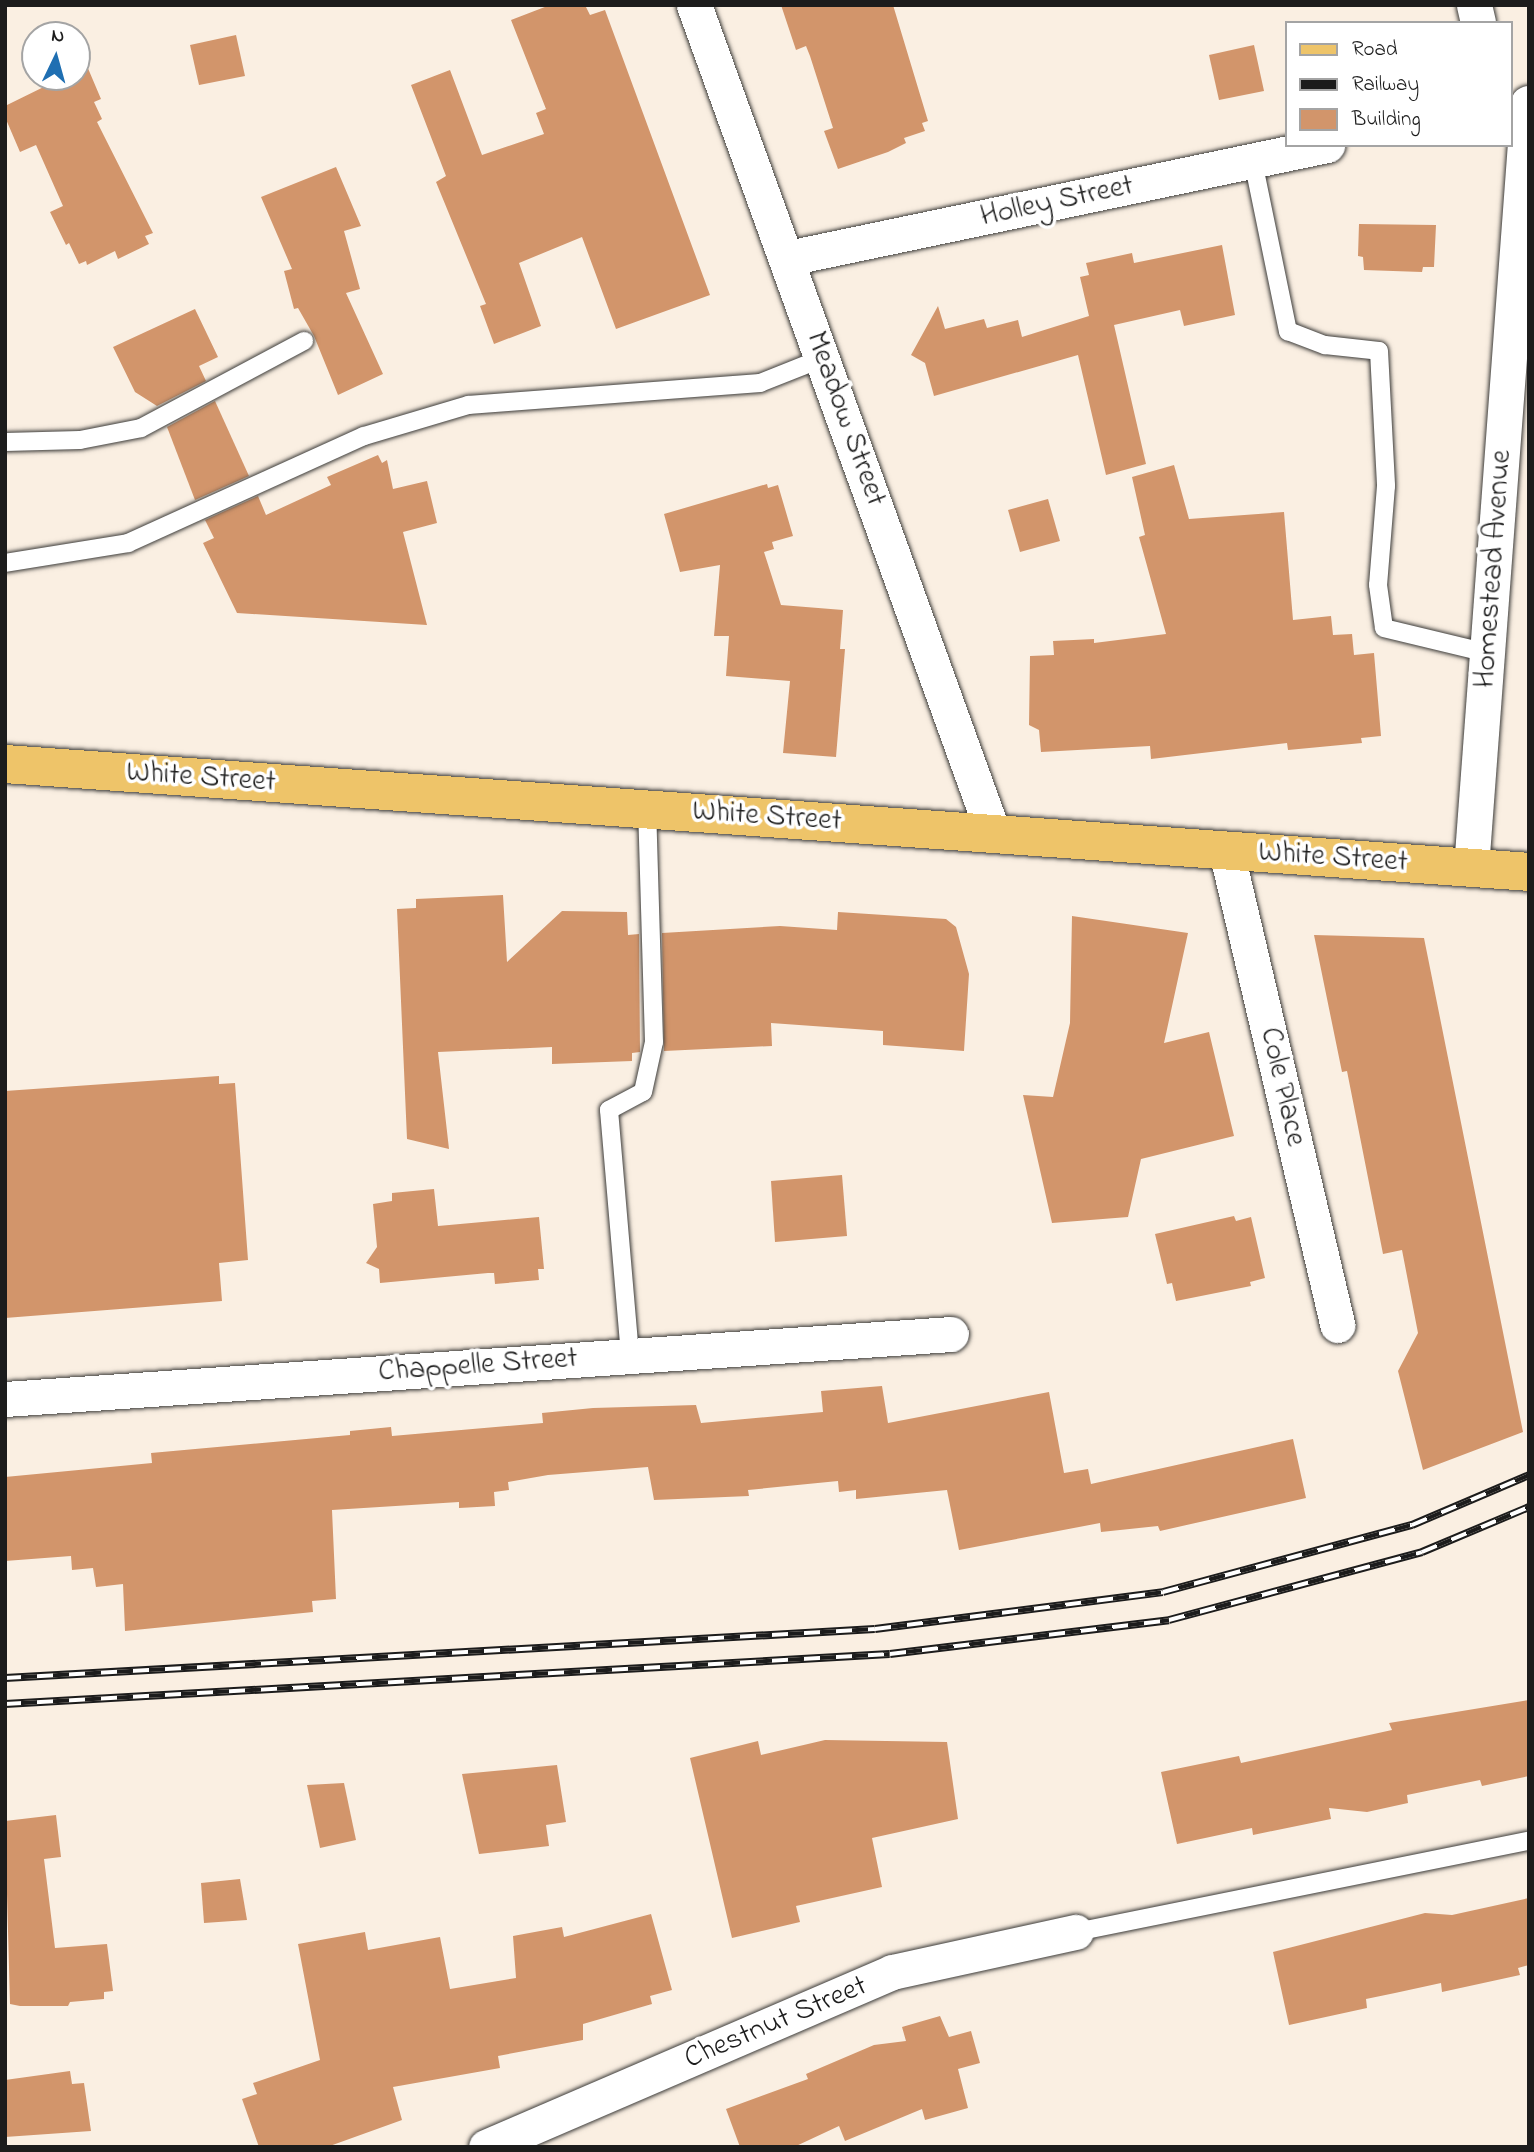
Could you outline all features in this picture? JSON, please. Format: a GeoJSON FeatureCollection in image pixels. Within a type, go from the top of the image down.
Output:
{"type":"FeatureCollection","features":[{"type":"Feature","properties":{"kind":"main road","name":"White Street"},"geometry":{"type":"LineString","coordinates":[[5,764],[1529,872]]}},
{"type":"Feature","properties":{"kind":"street","name":"Meadow Street"},"geometry":{"type":"LineString","coordinates":[[694,5],[788,258],[993,833]]}},
{"type":"Feature","properties":{"kind":"street","name":"Homestead Avenue"},"geometry":{"type":"LineString","coordinates":[[1471,868],[1528,103]]}},
{"type":"Feature","properties":{"kind":"street","name":"Holley Street"},"geometry":{"type":"LineString","coordinates":[[788,258],[1318,147]]}},
{"type":"Feature","properties":{"kind":"street","name":"Cole Place"},"geometry":{"type":"LineString","coordinates":[[1226,850],[1337,1325]]}},
{"type":"Feature","properties":{"kind":"street","name":"Chappelle Street"},"geometry":{"type":"LineString","coordinates":[[5,1399],[951,1334]]}},
{"type":"Feature","properties":{"kind":"street","name":"Chestnut Street"},"geometry":{"type":"LineString","coordinates":[[486,2147],[892,1972],[1076,1932]]}},
{"type":"Feature","properties":{"kind":"lane"},"geometry":{"type":"LineString","coordinates":[[1253,161],[1288,331],[1325,345],[1379,351],[1386,486],[1378,585],[1384,628],[1487,653]]}},
{"type":"Feature","properties":{"kind":"lane"},"geometry":{"type":"LineString","coordinates":[[5,442],[80,440],[141,428],[304,341]]}},
{"type":"Feature","properties":{"kind":"lane"},"geometry":{"type":"LineString","coordinates":[[5,563],[128,543],[364,436],[468,405],[761,383],[823,358]]}},
{"type":"Feature","properties":{"kind":"lane"},"geometry":{"type":"LineString","coordinates":[[630,1355],[609,1111],[643,1092],[654,1042],[647,809]]}},
{"type":"Feature","properties":{"kind":"lane"},"geometry":{"type":"LineString","coordinates":[[1076,1932],[1529,1841]]}},
{"type":"Feature","properties":{"kind":"building"},"geometry":{"type":"Polygon","coordinates":[[[550,5],[585,5],[590,15],[605,10],[710,295],[616,329],[582,237],[519,263],[541,326],[494,344],[480,306],[486,304],[436,182],[446,176],[411,85],[450,70],[482,155],[544,134],[536,113],[546,109],[511,20],[550,5]]]}},
{"type":"Feature","properties":{"kind":"building"},"geometry":{"type":"Polygon","coordinates":[[[781,5],[893,5],[928,121],[922,123],[925,131],[904,138],[906,143],[888,152],[838,169],[824,131],[833,128],[810,56],[806,46],[796,50],[781,5]]]}},
{"type":"Feature","properties":{"kind":"building"},"geometry":{"type":"Polygon","coordinates":[[[236,35],[245,76],[199,85],[190,45],[236,35]]]}},
{"type":"Feature","properties":{"kind":"building"},"geometry":{"type":"Polygon","coordinates":[[[1254,45],[1264,91],[1219,100],[1209,55],[1254,45]]]}},
{"type":"Feature","properties":{"kind":"building"},"geometry":{"type":"Polygon","coordinates":[[[91,75],[101,99],[94,102],[102,119],[97,122],[153,233],[145,236],[149,244],[118,259],[115,251],[87,265],[86,261],[79,264],[50,212],[63,206],[36,145],[20,152],[5,117],[5,106],[36,91],[91,91],[91,75]]]}},
{"type":"Feature","properties":{"kind":"building"},"geometry":{"type":"Polygon","coordinates":[[[336,167],[361,226],[344,231],[360,289],[346,293],[383,374],[338,395],[314,336],[298,308],[294,309],[284,271],[292,269],[261,197],[336,167]]]}},
{"type":"Feature","properties":{"kind":"building"},"geometry":{"type":"Polygon","coordinates":[[[1359,224],[1436,225],[1434,267],[1423,267],[1422,272],[1364,270],[1363,257],[1358,256],[1359,224]]]}},
{"type":"Feature","properties":{"kind":"building"},"geometry":{"type":"Polygon","coordinates":[[[1222,245],[1235,315],[1184,326],[1180,310],[1114,325],[1146,464],[1106,475],[1078,355],[934,396],[925,363],[911,355],[938,306],[945,329],[984,319],[987,328],[1018,320],[1022,337],[1089,316],[1080,277],[1089,275],[1086,263],[1132,253],[1134,263],[1222,245]]]}},
{"type":"Feature","properties":{"kind":"building"},"geometry":{"type":"Polygon","coordinates":[[[195,309],[218,357],[199,366],[206,381],[157,406],[135,392],[113,347],[195,309]]]}},
{"type":"Feature","properties":{"kind":"building"},"geometry":{"type":"Polygon","coordinates":[[[215,401],[249,476],[195,500],[167,427],[215,401]]]}},
{"type":"Feature","properties":{"kind":"building"},"geometry":{"type":"Polygon","coordinates":[[[378,455],[382,463],[387,460],[393,489],[427,481],[437,523],[403,532],[427,625],[237,613],[203,543],[214,538],[205,520],[258,496],[266,515],[331,485],[327,477],[378,455]]]}},
{"type":"Feature","properties":{"kind":"building"},"geometry":{"type":"Polygon","coordinates":[[[1174,465],[1189,519],[1284,512],[1293,620],[1331,616],[1333,635],[1352,634],[1354,655],[1374,653],[1381,736],[1361,738],[1362,743],[1288,750],[1287,743],[1151,759],[1150,746],[1041,752],[1039,730],[1029,725],[1030,656],[1054,655],[1053,641],[1094,639],[1094,643],[1166,634],[1139,537],[1145,535],[1132,477],[1174,465]]]}},
{"type":"Feature","properties":{"kind":"building"},"geometry":{"type":"Polygon","coordinates":[[[767,484],[768,488],[778,485],[793,536],[772,542],[774,549],[764,552],[781,605],[843,610],[840,649],[845,649],[836,757],[783,753],[790,681],[726,676],[729,636],[714,636],[720,565],[680,572],[664,514],[767,484]]]}},
{"type":"Feature","properties":{"kind":"building"},"geometry":{"type":"Polygon","coordinates":[[[1048,499],[1060,541],[1020,552],[1008,510],[1048,499]]]}},
{"type":"Feature","properties":{"kind":"building"},"geometry":{"type":"Polygon","coordinates":[[[503,895],[507,962],[562,911],[627,912],[628,935],[639,934],[640,1052],[632,1053],[632,1061],[552,1064],[552,1047],[438,1052],[449,1149],[407,1139],[397,909],[416,908],[416,899],[503,895]]]}},
{"type":"Feature","properties":{"kind":"building"},"geometry":{"type":"Polygon","coordinates":[[[838,912],[946,919],[956,927],[969,974],[964,1051],[883,1045],[883,1031],[771,1023],[772,1046],[664,1051],[662,933],[780,926],[837,930],[838,912]]]}},
{"type":"Feature","properties":{"kind":"building"},"geometry":{"type":"Polygon","coordinates":[[[1072,916],[1188,933],[1164,1043],[1209,1032],[1234,1136],[1141,1159],[1128,1217],[1052,1223],[1023,1095],[1053,1097],[1070,1023],[1072,916]]]}},
{"type":"Feature","properties":{"kind":"building"},"geometry":{"type":"Polygon","coordinates":[[[1314,935],[1424,938],[1523,1432],[1423,1470],[1398,1371],[1418,1333],[1402,1250],[1383,1254],[1347,1071],[1342,1072],[1314,935]]]}},
{"type":"Feature","properties":{"kind":"building"},"geometry":{"type":"Polygon","coordinates":[[[219,1076],[219,1084],[235,1083],[248,1260],[219,1263],[222,1301],[5,1318],[5,1091],[219,1076]]]}},
{"type":"Feature","properties":{"kind":"building"},"geometry":{"type":"Polygon","coordinates":[[[842,1175],[847,1236],[775,1242],[771,1181],[842,1175]]]}},
{"type":"Feature","properties":{"kind":"building"},"geometry":{"type":"Polygon","coordinates":[[[434,1189],[438,1226],[539,1217],[544,1269],[538,1269],[539,1280],[495,1284],[494,1273],[488,1273],[380,1283],[379,1269],[366,1263],[377,1247],[373,1204],[392,1201],[392,1193],[434,1189]]]}},
{"type":"Feature","properties":{"kind":"building"},"geometry":{"type":"Polygon","coordinates":[[[1234,1216],[1236,1221],[1251,1217],[1265,1278],[1250,1282],[1251,1286],[1176,1301],[1172,1283],[1167,1284],[1155,1234],[1234,1216]]]}},
{"type":"Feature","properties":{"kind":"building"},"geometry":{"type":"Polygon","coordinates":[[[882,1386],[888,1423],[1049,1392],[1064,1473],[1088,1469],[1091,1484],[1293,1439],[1306,1498],[1160,1531],[1158,1526],[1101,1532],[1100,1523],[959,1550],[947,1490],[856,1499],[856,1490],[839,1492],[838,1481],[748,1490],[749,1496],[654,1500],[648,1467],[548,1475],[508,1482],[509,1490],[494,1492],[495,1506],[459,1508],[459,1502],[332,1510],[336,1599],[312,1601],[313,1612],[125,1631],[123,1584],[96,1587],[93,1568],[72,1570],[71,1556],[5,1561],[5,1477],[152,1463],[151,1453],[350,1435],[350,1431],[391,1427],[392,1436],[543,1423],[542,1413],[593,1408],[696,1405],[701,1423],[823,1412],[821,1391],[882,1386]]]}},
{"type":"Feature","properties":{"kind":"building"},"geometry":{"type":"Polygon","coordinates":[[[1529,1700],[1529,1776],[1482,1786],[1480,1780],[1407,1795],[1408,1803],[1367,1812],[1329,1808],[1331,1819],[1253,1835],[1252,1828],[1177,1844],[1161,1772],[1239,1756],[1241,1763],[1392,1730],[1389,1723],[1529,1700]]]}},
{"type":"Feature","properties":{"kind":"building"},"geometry":{"type":"Polygon","coordinates":[[[825,1740],[947,1742],[958,1819],[872,1838],[882,1887],[796,1906],[800,1922],[732,1938],[690,1758],[758,1741],[761,1755],[825,1740]]]}},
{"type":"Feature","properties":{"kind":"building"},"geometry":{"type":"Polygon","coordinates":[[[557,1765],[566,1822],[546,1825],[549,1846],[479,1854],[462,1774],[557,1765]]]}},
{"type":"Feature","properties":{"kind":"building"},"geometry":{"type":"Polygon","coordinates":[[[344,1783],[356,1840],[320,1848],[307,1785],[344,1783]]]}},
{"type":"Feature","properties":{"kind":"building"},"geometry":{"type":"Polygon","coordinates":[[[56,1815],[61,1857],[44,1859],[55,1948],[107,1944],[113,1991],[104,1992],[104,1999],[70,2002],[68,2006],[10,2004],[5,1821],[56,1815]]]}},
{"type":"Feature","properties":{"kind":"building"},"geometry":{"type":"Polygon","coordinates":[[[240,1879],[247,1920],[204,1923],[201,1883],[240,1879]]]}},
{"type":"Feature","properties":{"kind":"building"},"geometry":{"type":"Polygon","coordinates":[[[1529,1898],[1529,1965],[1518,1968],[1520,1975],[1442,1992],[1441,1983],[1366,1999],[1367,2008],[1289,2025],[1273,1952],[1425,1913],[1452,1915],[1529,1898]]]}},
{"type":"Feature","properties":{"kind":"building"},"geometry":{"type":"Polygon","coordinates":[[[651,1914],[672,1990],[650,1996],[652,2004],[583,2024],[583,2040],[498,2056],[500,2068],[393,2087],[402,2120],[327,2147],[259,2147],[242,2099],[257,2094],[253,2083],[320,2060],[298,1944],[365,1932],[368,1950],[440,1937],[450,1989],[516,1978],[513,1936],[562,1927],[564,1937],[651,1914]]]}},
{"type":"Feature","properties":{"kind":"building"},"geometry":{"type":"Polygon","coordinates":[[[940,2016],[949,2037],[971,2031],[980,2063],[958,2069],[968,2108],[925,2120],[922,2109],[845,2141],[839,2126],[794,2147],[740,2147],[726,2109],[808,2079],[806,2074],[874,2045],[906,2041],[902,2027],[940,2016]]]}},
{"type":"Feature","properties":{"kind":"building"},"geometry":{"type":"Polygon","coordinates":[[[70,2071],[72,2084],[84,2083],[91,2131],[5,2137],[5,2080],[70,2071]]]}},
{"type":"Feature","properties":{"kind":"railway"},"geometry":{"type":"LineString","coordinates":[[5,1678],[875,1629],[1163,1592],[1412,1525],[1529,1475]]}},
{"type":"Feature","properties":{"kind":"railway"},"geometry":{"type":"LineString","coordinates":[[5,1704],[890,1654],[1169,1620],[1422,1552],[1529,1507]]}}]}
